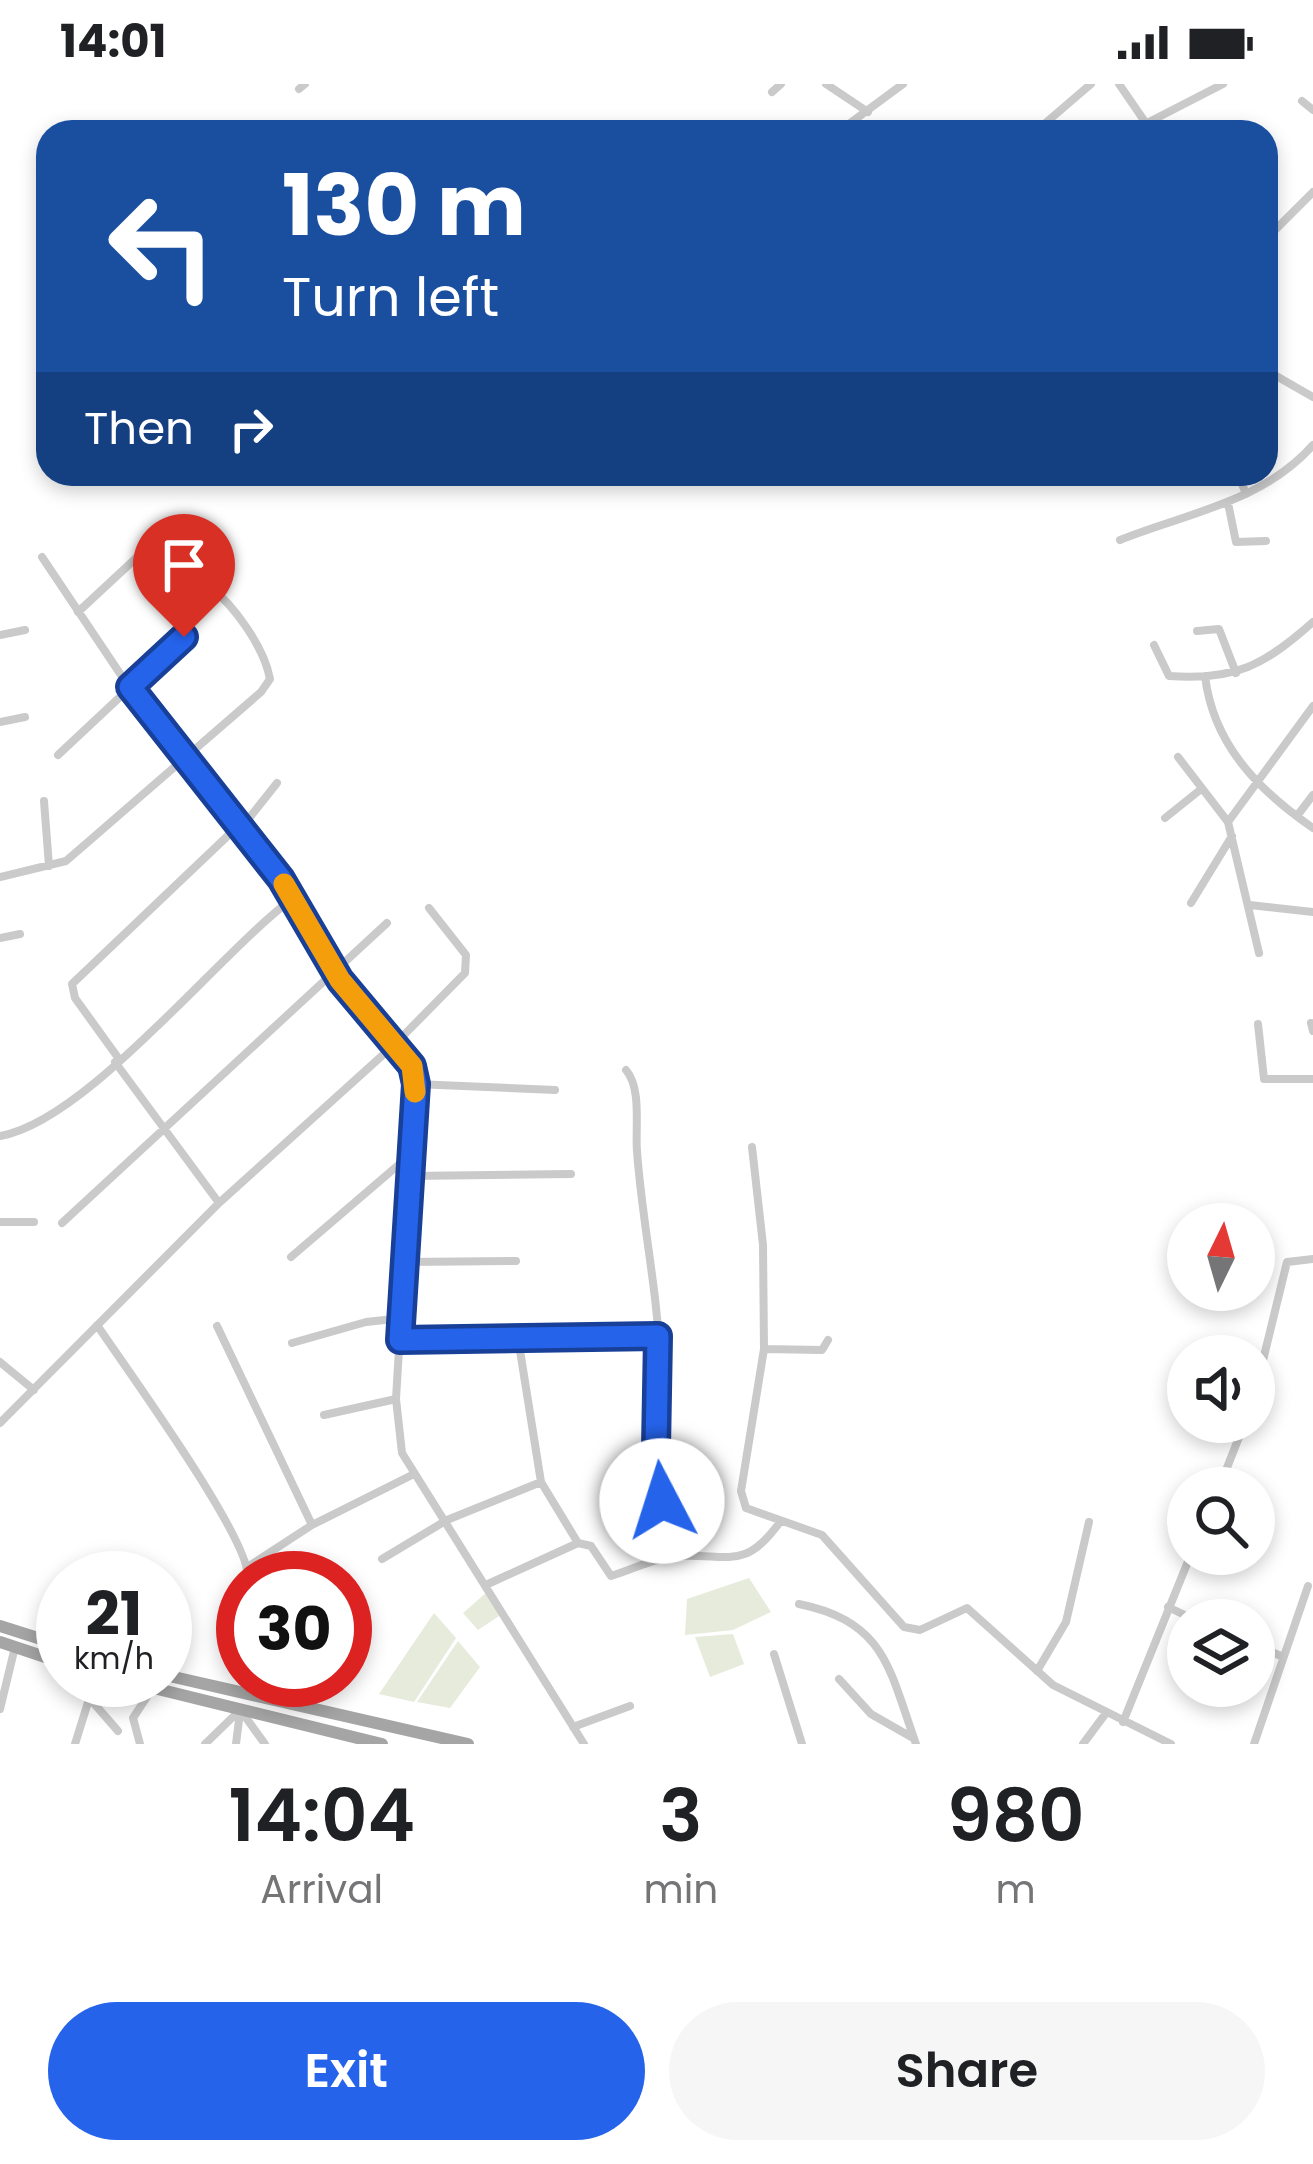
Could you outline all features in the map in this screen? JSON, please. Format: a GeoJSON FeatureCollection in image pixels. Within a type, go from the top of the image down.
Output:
{"type":"FeatureCollection","features":[{"type":"Feature","properties":{"kind":"main road"},"geometry":{"type":"LineString","coordinates":[[0,1625],[36,1637]]}},
{"type":"Feature","properties":{"kind":"main road"},"geometry":{"type":"LineString","coordinates":[[0,1642],[36,1654]]}},
{"type":"Feature","properties":{"kind":"main road"},"geometry":{"type":"LineString","coordinates":[[192,1699],[382,1744]]}},
{"type":"Feature","properties":{"kind":"main road"},"geometry":{"type":"LineString","coordinates":[[302,1707],[468,1744]]}},
{"type":"Feature","properties":{"kind":"street"},"geometry":{"type":"LineString","coordinates":[[772,92],[781,84]]}},
{"type":"Feature","properties":{"kind":"street"},"geometry":{"type":"LineString","coordinates":[[826,84],[868,112]]}},
{"type":"Feature","properties":{"kind":"street"},"geometry":{"type":"LineString","coordinates":[[856,120],[903,84]]}},
{"type":"Feature","properties":{"kind":"street"},"geometry":{"type":"LineString","coordinates":[[1049,120],[1091,84]]}},
{"type":"Feature","properties":{"kind":"street"},"geometry":{"type":"LineString","coordinates":[[1119,84],[1145,120]]}},
{"type":"Feature","properties":{"kind":"street"},"geometry":{"type":"LineString","coordinates":[[1162,120],[1223,84]]}},
{"type":"Feature","properties":{"kind":"street"},"geometry":{"type":"LineString","coordinates":[[1302,101],[1313,110]]}},
{"type":"Feature","properties":{"kind":"street"},"geometry":{"type":"LineString","coordinates":[[1278,227],[1313,192]]}},
{"type":"Feature","properties":{"kind":"street"},"geometry":{"type":"LineString","coordinates":[[1278,377],[1312,395]]}},
{"type":"Feature","properties":{"kind":"street"},"geometry":{"type":"LineString","coordinates":[[1278,475],[1313,445]]}},
{"type":"Feature","properties":{"kind":"street"},"geometry":{"type":"LineString","coordinates":[[1243,486],[1246,494]]}},
{"type":"Feature","properties":{"kind":"street"},"geometry":{"type":"LineString","coordinates":[[1120,540],[1228,503],[1260,486]]}},
{"type":"Feature","properties":{"kind":"street"},"geometry":{"type":"LineString","coordinates":[[1228,503],[1236,542],[1266,542]]}},
{"type":"Feature","properties":{"kind":"street"},"geometry":{"type":"LineString","coordinates":[[78,612],[148,547]]}},
{"type":"Feature","properties":{"kind":"street"},"geometry":{"type":"LineString","coordinates":[[42,557],[130,687],[293,898],[335,971],[412,1066],[416,1084],[396,1399],[402,1453],[584,1744]]}},
{"type":"Feature","properties":{"kind":"street"},"geometry":{"type":"LineString","coordinates":[[0,877],[66,861],[187,758],[270,679],[267,664],[224,598],[209,586]]}},
{"type":"Feature","properties":{"kind":"street"},"geometry":{"type":"LineString","coordinates":[[1154,645],[1169,676],[1236,673],[1269,660],[1313,622]]}},
{"type":"Feature","properties":{"kind":"street"},"geometry":{"type":"LineString","coordinates":[[1197,631],[1219,629],[1236,673]]}},
{"type":"Feature","properties":{"kind":"street"},"geometry":{"type":"LineString","coordinates":[[0,635],[25,630]]}},
{"type":"Feature","properties":{"kind":"street"},"geometry":{"type":"LineString","coordinates":[[58,754],[184,637]]}},
{"type":"Feature","properties":{"kind":"street"},"geometry":{"type":"LineString","coordinates":[[1205,676],[1218,733],[1260,782],[1313,828]]}},
{"type":"Feature","properties":{"kind":"street"},"geometry":{"type":"LineString","coordinates":[[1228,822],[1313,706]]}},
{"type":"Feature","properties":{"kind":"street"},"geometry":{"type":"LineString","coordinates":[[0,722],[25,717]]}},
{"type":"Feature","properties":{"kind":"street"},"geometry":{"type":"LineString","coordinates":[[1178,757],[1228,822],[1259,953]]}},
{"type":"Feature","properties":{"kind":"street"},"geometry":{"type":"LineString","coordinates":[[219,1203],[117,1060],[72,984],[237,829],[278,783]]}},
{"type":"Feature","properties":{"kind":"street"},"geometry":{"type":"LineString","coordinates":[[1165,818],[1200,790]]}},
{"type":"Feature","properties":{"kind":"street"},"geometry":{"type":"LineString","coordinates":[[1298,816],[1313,795]]}},
{"type":"Feature","properties":{"kind":"street"},"geometry":{"type":"LineString","coordinates":[[44,801],[49,866]]}},
{"type":"Feature","properties":{"kind":"street"},"geometry":{"type":"LineString","coordinates":[[1191,903],[1232,836]]}},
{"type":"Feature","properties":{"kind":"street"},"geometry":{"type":"LineString","coordinates":[[0,1136],[55,1115],[256,926],[293,898]]}},
{"type":"Feature","properties":{"kind":"street"},"geometry":{"type":"LineString","coordinates":[[1250,905],[1313,912]]}},
{"type":"Feature","properties":{"kind":"street"},"geometry":{"type":"LineString","coordinates":[[0,1423],[219,1203],[395,1044],[469,964],[429,908]]}},
{"type":"Feature","properties":{"kind":"street"},"geometry":{"type":"LineString","coordinates":[[62,1223],[169,1130],[387,923]]}},
{"type":"Feature","properties":{"kind":"street"},"geometry":{"type":"LineString","coordinates":[[0,938],[20,934]]}},
{"type":"Feature","properties":{"kind":"street"},"geometry":{"type":"LineString","coordinates":[[1258,1024],[1264,1078],[1313,1079]]}},
{"type":"Feature","properties":{"kind":"street"},"geometry":{"type":"LineString","coordinates":[[626,1070],[635,1084],[637,1154],[658,1336],[657,1468],[679,1555]]}},
{"type":"Feature","properties":{"kind":"street"},"geometry":{"type":"LineString","coordinates":[[416,1084],[554,1090]]}},
{"type":"Feature","properties":{"kind":"street"},"geometry":{"type":"LineString","coordinates":[[752,1147],[763,1245],[764,1349],[740,1491],[746,1508],[780,1522],[808,1526],[822,1535],[904,1627],[920,1630],[967,1608],[1037,1671],[1106,1713],[1171,1744]]}},
{"type":"Feature","properties":{"kind":"street"},"geometry":{"type":"LineString","coordinates":[[291,1257],[412,1154]]}},
{"type":"Feature","properties":{"kind":"street"},"geometry":{"type":"LineString","coordinates":[[410,1176],[571,1174]]}},
{"type":"Feature","properties":{"kind":"street"},"geometry":{"type":"LineString","coordinates":[[0,1222],[34,1222]]}},
{"type":"Feature","properties":{"kind":"street"},"geometry":{"type":"LineString","coordinates":[[1269,1335],[1287,1262],[1313,1259]]}},
{"type":"Feature","properties":{"kind":"street"},"geometry":{"type":"LineString","coordinates":[[406,1262],[516,1261]]}},
{"type":"Feature","properties":{"kind":"street"},"geometry":{"type":"LineString","coordinates":[[292,1343],[366,1322],[403,1318]]}},
{"type":"Feature","properties":{"kind":"street"},"geometry":{"type":"LineString","coordinates":[[97,1324],[211,1494],[241,1551]]}},
{"type":"Feature","properties":{"kind":"street"},"geometry":{"type":"LineString","coordinates":[[217,1326],[312,1525]]}},
{"type":"Feature","properties":{"kind":"street"},"geometry":{"type":"LineString","coordinates":[[400,1340],[658,1336]]}},
{"type":"Feature","properties":{"kind":"street"},"geometry":{"type":"LineString","coordinates":[[518,1338],[541,1482],[578,1543]]}},
{"type":"Feature","properties":{"kind":"street"},"geometry":{"type":"LineString","coordinates":[[764,1349],[822,1350],[828,1340]]}},
{"type":"Feature","properties":{"kind":"street"},"geometry":{"type":"LineString","coordinates":[[0,1362],[34,1390]]}},
{"type":"Feature","properties":{"kind":"street"},"geometry":{"type":"LineString","coordinates":[[324,1415],[396,1399]]}},
{"type":"Feature","properties":{"kind":"street"},"geometry":{"type":"LineString","coordinates":[[273,1551],[312,1525],[414,1474]]}},
{"type":"Feature","properties":{"kind":"street"},"geometry":{"type":"LineString","coordinates":[[382,1559],[447,1520],[541,1482]]}},
{"type":"Feature","properties":{"kind":"street"},"geometry":{"type":"LineString","coordinates":[[488,1584],[578,1543],[591,1546],[611,1576],[679,1555],[721,1560],[752,1553],[780,1522]]}},
{"type":"Feature","properties":{"kind":"street"},"geometry":{"type":"LineString","coordinates":[[1037,1671],[1066,1622],[1090,1522]]}},
{"type":"Feature","properties":{"kind":"street"},"geometry":{"type":"LineString","coordinates":[[1254,1744],[1308,1586]]}},
{"type":"Feature","properties":{"kind":"street"},"geometry":{"type":"LineString","coordinates":[[799,1604],[848,1617],[884,1653],[915,1742]]}},
{"type":"Feature","properties":{"kind":"street"},"geometry":{"type":"LineString","coordinates":[[1123,1722],[1167,1610]]}},
{"type":"Feature","properties":{"kind":"street"},"geometry":{"type":"LineString","coordinates":[[0,1709],[15,1647]]}},
{"type":"Feature","properties":{"kind":"street"},"geometry":{"type":"LineString","coordinates":[[1275,1653],[1283,1657]]}},
{"type":"Feature","properties":{"kind":"street"},"geometry":{"type":"LineString","coordinates":[[774,1654],[802,1744]]}},
{"type":"Feature","properties":{"kind":"street"},"geometry":{"type":"LineString","coordinates":[[839,1679],[871,1714],[915,1742]]}},
{"type":"Feature","properties":{"kind":"street"},"geometry":{"type":"LineString","coordinates":[[574,1727],[630,1706]]}},
{"type":"Feature","properties":{"kind":"street"},"geometry":{"type":"LineString","coordinates":[[75,1744],[87,1707]]}},
{"type":"Feature","properties":{"kind":"street"},"geometry":{"type":"LineString","coordinates":[[97,1707],[118,1731]]}},
{"type":"Feature","properties":{"kind":"street"},"geometry":{"type":"LineString","coordinates":[[140,1707],[133,1718],[140,1744]]}},
{"type":"Feature","properties":{"kind":"street"},"geometry":{"type":"LineString","coordinates":[[205,1744],[240,1710]]}},
{"type":"Feature","properties":{"kind":"street"},"geometry":{"type":"LineString","coordinates":[[236,1744],[240,1710]]}},
{"type":"Feature","properties":{"kind":"street"},"geometry":{"type":"LineString","coordinates":[[240,1710],[265,1744]]}},
{"type":"Feature","properties":{"kind":"street"},"geometry":{"type":"LineString","coordinates":[[1083,1744],[1106,1713]]}},
{"type":"Feature","properties":{"kind":"green space"},"geometry":{"type":"Polygon","coordinates":[[[749,1578],[771,1612],[733,1630],[685,1635],[687,1599],[749,1578]]]}},
{"type":"Feature","properties":{"kind":"green space"},"geometry":{"type":"Polygon","coordinates":[[[487,1592],[499,1616],[478,1630],[463,1613],[487,1592]]]}},
{"type":"Feature","properties":{"kind":"green space"},"geometry":{"type":"Polygon","coordinates":[[[434,1613],[456,1638],[414,1702],[379,1694],[434,1613]]]}},
{"type":"Feature","properties":{"kind":"green space"},"geometry":{"type":"Polygon","coordinates":[[[733,1634],[744,1664],[710,1677],[695,1637],[733,1634]]]}},
{"type":"Feature","properties":{"kind":"green space"},"geometry":{"type":"Polygon","coordinates":[[[458,1641],[480,1667],[450,1708],[417,1702],[458,1641]]]}},
{"type":"Feature","properties":{"kind":"slow traffic"},"geometry":{"type":"LineString","coordinates":[[284,884],[340,980],[412,1066],[415,1092]]}},
{"type":"Feature","properties":{"kind":"route"},"geometry":{"type":"LineString","coordinates":[[184,637],[130,687],[238,831],[281,879],[340,980],[412,1066],[416,1084],[400,1340],[658,1336],[656,1448],[662,1501]]}}]}
